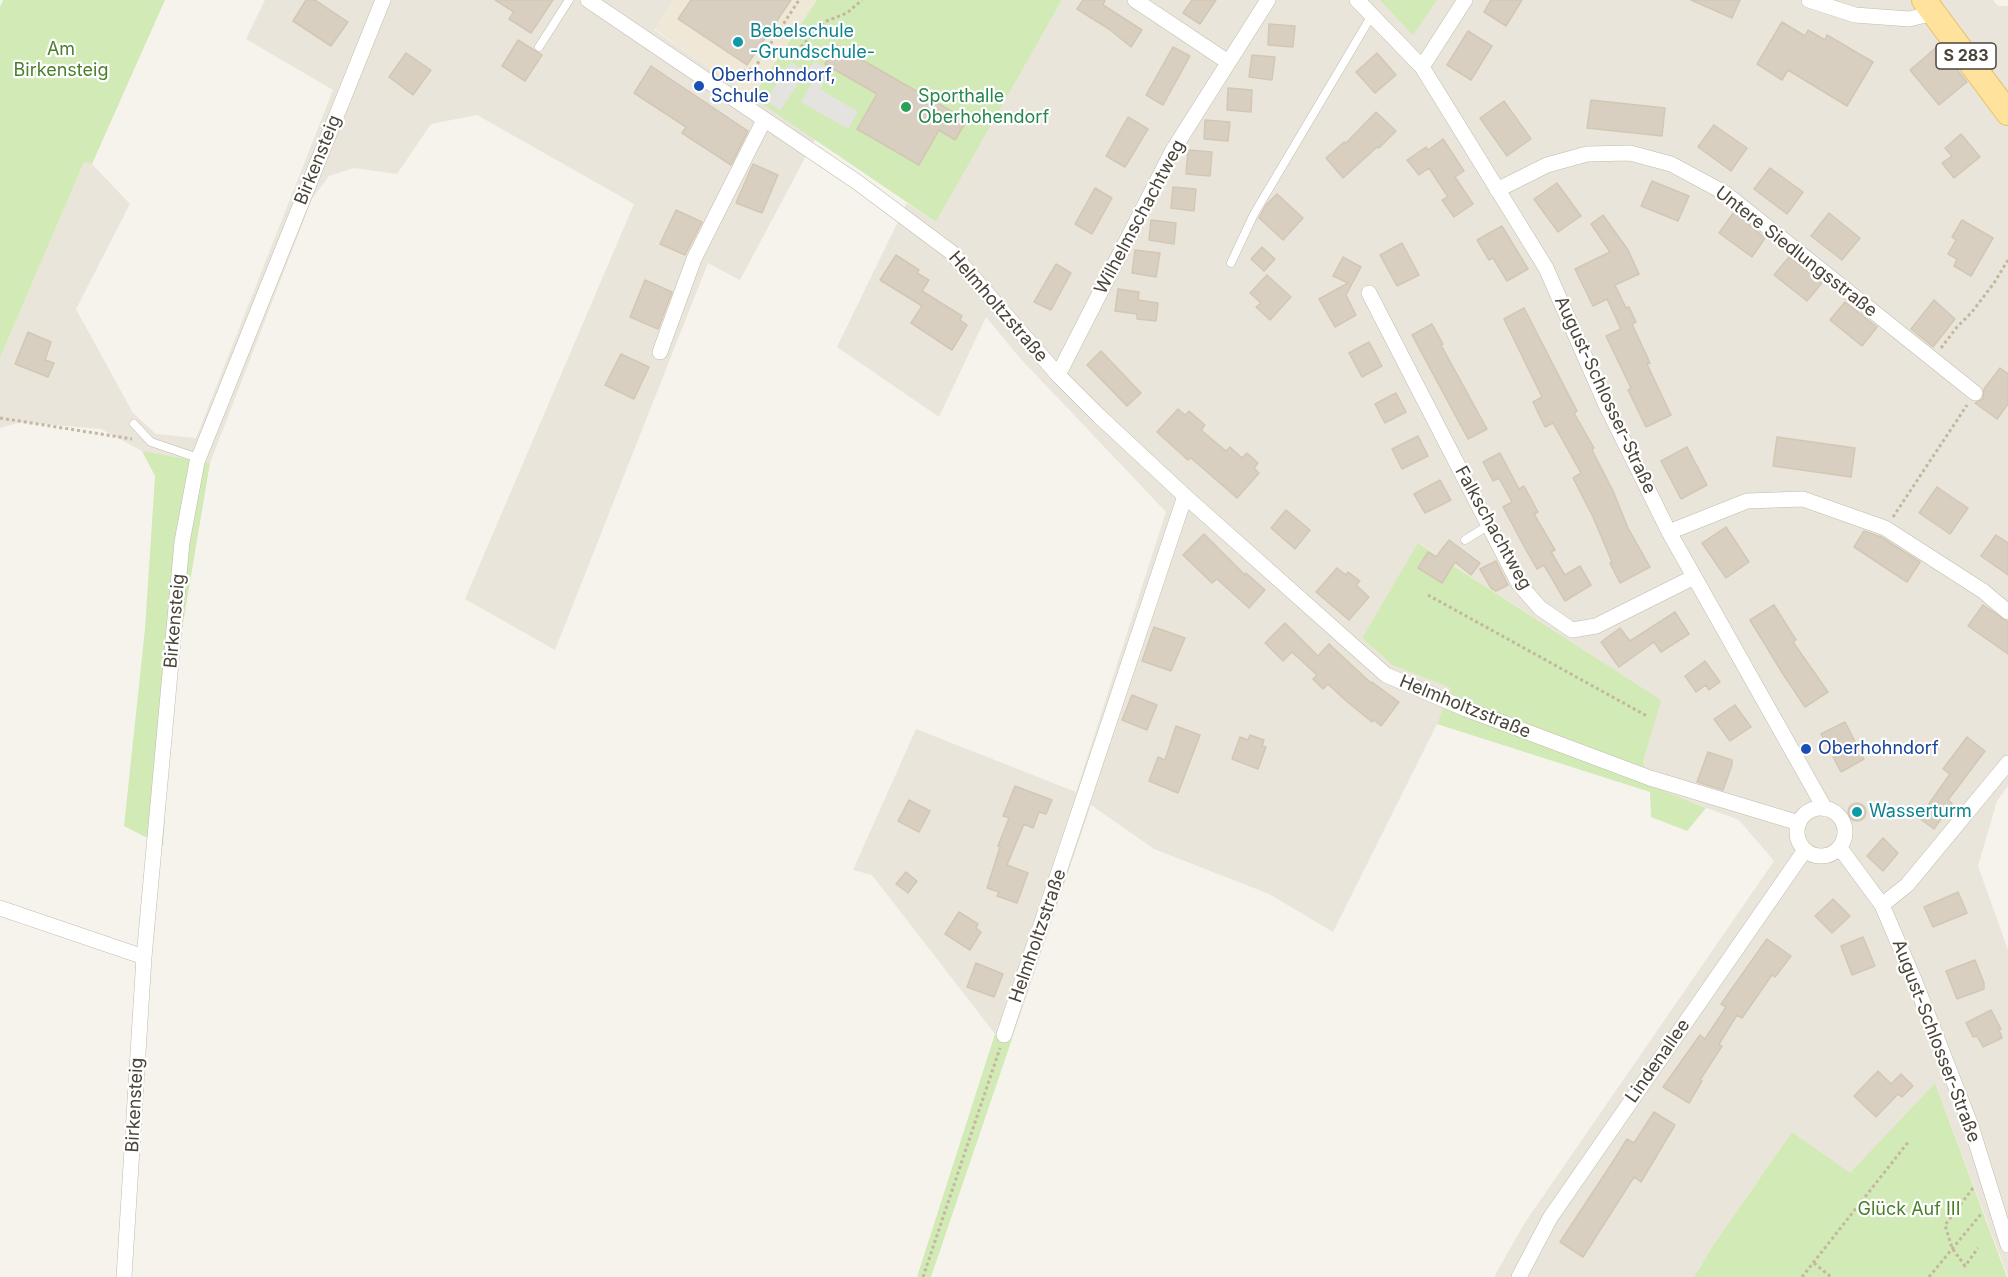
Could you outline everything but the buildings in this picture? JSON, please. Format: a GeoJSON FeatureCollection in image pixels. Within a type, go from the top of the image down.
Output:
{"type":"FeatureCollection","features":[{"type":"Feature","properties":{"kind":"main road","name":"S 283"},"geometry":{"type":"LineString","coordinates":[[1929,6],[2008,112]]}},
{"type":"Feature","properties":{"kind":"street","name":"Birkensteig"},"geometry":{"type":"LineString","coordinates":[[124,1277],[144,957],[182,542],[198,458],[383,0]]}},
{"type":"Feature","properties":{"kind":"street","name":"Helmholtzstraße"},"geometry":{"type":"LineString","coordinates":[[588,0],[858,182],[951,252],[1058,375],[1099,416],[1386,675],[1466,709],[1650,777],[1799,823]]}},
{"type":"Feature","properties":{"kind":"street"},"geometry":{"type":"LineString","coordinates":[[1135,0],[1228,62]]}},
{"type":"Feature","properties":{"kind":"street","name":"Wilhelmschachtweg"},"geometry":{"type":"LineString","coordinates":[[1058,375],[1173,150],[1268,0]]}},
{"type":"Feature","properties":{"kind":"street","name":"August-Schlosser-Straße"},"geometry":{"type":"LineString","coordinates":[[1357,0],[1422,67],[1546,268],[1606,405],[1669,532],[1825,809]]}},
{"type":"Feature","properties":{"kind":"street"},"geometry":{"type":"LineString","coordinates":[[1422,67],[1465,0]]}},
{"type":"Feature","properties":{"kind":"street"},"geometry":{"type":"LineString","coordinates":[[1809,0],[1855,15],[1909,19],[1929,6]]}},
{"type":"Feature","properties":{"kind":"street"},"geometry":{"type":"LineString","coordinates":[[660,352],[694,259],[764,120]]}},
{"type":"Feature","properties":{"kind":"street","name":"Untere Siedlungsstraße"},"geometry":{"type":"LineString","coordinates":[[1497,190],[1547,165],[1587,154],[1630,153],[1671,164],[1725,193],[1975,393]]}},
{"type":"Feature","properties":{"kind":"street","name":"Falkschachtweg"},"geometry":{"type":"LineString","coordinates":[[1369,293],[1519,584],[1540,608],[1572,630],[1596,626],[1694,577]]}},
{"type":"Feature","properties":{"kind":"street","name":"Helmholtzstraße"},"geometry":{"type":"LineString","coordinates":[[1004,1035],[1185,496]]}},
{"type":"Feature","properties":{"kind":"street"},"geometry":{"type":"LineString","coordinates":[[1669,532],[1747,501],[1803,499],[1886,528],[1983,591],[2008,612]]}},
{"type":"Feature","properties":{"kind":"street"},"geometry":{"type":"LineString","coordinates":[[1882,905],[1907,885],[2008,763]]}},
{"type":"Feature","properties":{"kind":"street"},"geometry":{"type":"LineString","coordinates":[[1817,808],[1825,809],[1839,817],[1844,824],[1844,840],[1834,853],[1819,856],[1804,850],[1797,837],[1799,823],[1809,811],[1817,808]]}},
{"type":"Feature","properties":{"kind":"street","name":"August-Schlosser-Straße"},"geometry":{"type":"LineString","coordinates":[[1840,848],[1882,905],[1915,982],[1971,1126],[2008,1245]]}},
{"type":"Feature","properties":{"kind":"street","name":"Lindenallee"},"geometry":{"type":"LineString","coordinates":[[1519,1277],[1550,1218],[1804,850]]}},
{"type":"Feature","properties":{"kind":"street"},"geometry":{"type":"LineString","coordinates":[[0,908],[144,957]]}},
{"type":"Feature","properties":{"kind":"lane"},"geometry":{"type":"LineString","coordinates":[[540,47],[569,0]]}},
{"type":"Feature","properties":{"kind":"lane"},"geometry":{"type":"LineString","coordinates":[[1232,263],[1254,214],[1372,15]]}},
{"type":"Feature","properties":{"kind":"lane"},"geometry":{"type":"LineString","coordinates":[[134,424],[151,442],[198,458]]}},
{"type":"Feature","properties":{"kind":"lane"},"geometry":{"type":"LineString","coordinates":[[1465,540],[1489,525]]}},
{"type":"Feature","properties":{"kind":"path"},"geometry":{"type":"LineString","coordinates":[[726,95],[742,71],[754,69],[800,0]]}},
{"type":"Feature","properties":{"kind":"path"},"geometry":{"type":"LineString","coordinates":[[801,47],[824,22],[847,13],[862,0]]}},
{"type":"Feature","properties":{"kind":"path"},"geometry":{"type":"LineString","coordinates":[[1932,358],[1972,312],[2008,260]]}},
{"type":"Feature","properties":{"kind":"path"},"geometry":{"type":"LineString","coordinates":[[1886,528],[1975,393]]}},
{"type":"Feature","properties":{"kind":"path"},"geometry":{"type":"LineString","coordinates":[[0,418],[151,442]]}},
{"type":"Feature","properties":{"kind":"path"},"geometry":{"type":"LineString","coordinates":[[1428,595],[1647,716]]}},
{"type":"Feature","properties":{"kind":"path"},"geometry":{"type":"LineString","coordinates":[[923,1277],[1004,1035]]}},
{"type":"Feature","properties":{"kind":"path"},"geometry":{"type":"LineString","coordinates":[[1802,1277],[1909,1141]]}},
{"type":"Feature","properties":{"kind":"path"},"geometry":{"type":"LineString","coordinates":[[1973,1188],[1945,1225],[1952,1248],[1965,1266],[1978,1248]]}},
{"type":"Feature","properties":{"kind":"path"},"geometry":{"type":"LineString","coordinates":[[1929,1277],[1982,1212]]}},
{"type":"Feature","properties":{"kind":"path"},"geometry":{"type":"LineString","coordinates":[[1813,1262],[1831,1277]]}},
{"type":"Feature","properties":{"kind":"shaded area"},"geometry":{"type":"Polygon","coordinates":[[[265,0],[673,0],[654,30],[815,139],[740,280],[708,263],[555,650],[465,599],[634,204],[477,115],[431,124],[397,174],[354,168],[329,176],[312,199],[210,463],[142,451],[101,429],[21,422],[0,428],[0,358],[84,162],[92,164],[130,204],[76,309],[133,413],[156,434],[196,438],[333,90],[246,39],[265,0]]]}},
{"type":"Feature","properties":{"kind":"shaded area"},"geometry":{"type":"Polygon","coordinates":[[[673,0],[817,0],[752,97],[654,29],[673,0]]]}},
{"type":"Feature","properties":{"kind":"shaded area"},"geometry":{"type":"Polygon","coordinates":[[[1062,0],[1993,0],[1998,6],[2008,6],[2008,786],[1997,801],[1978,866],[2008,950],[2008,1277],[1935,1083],[1850,1174],[1792,1132],[1714,1244],[1694,1277],[1494,1277],[1524,1224],[1774,861],[1739,820],[1651,787],[1643,762],[1660,700],[1419,543],[1362,638],[1392,665],[1452,688],[1437,724],[1333,932],[1269,894],[1154,849],[1091,805],[1012,1039],[995,1034],[872,875],[853,870],[916,729],[1076,792],[1166,512],[1019,357],[986,317],[939,417],[837,347],[907,203],[936,222],[1062,0]]]}},
{"type":"Feature","properties":{"kind":"shaded area"},"geometry":{"type":"Polygon","coordinates":[[[815,61],[830,70],[820,89],[858,112],[848,129],[801,102],[811,84],[802,78],[780,111],[766,100],[791,62],[806,72],[815,61]]]}},
{"type":"Feature","properties":{"kind":"green space","name":"Am Birkensteig"},"geometry":{"type":"Polygon","coordinates":[[[3,0],[165,0],[92,164],[84,162],[0,358],[0,7],[3,0]]]}},
{"type":"Feature","properties":{"kind":"green space"},"geometry":{"type":"Polygon","coordinates":[[[817,0],[1062,0],[936,222],[752,97],[817,0]]]}},
{"type":"Feature","properties":{"kind":"green space"},"geometry":{"type":"Polygon","coordinates":[[[1380,0],[1437,0],[1413,35],[1380,0]]]}},
{"type":"Feature","properties":{"kind":"green space"},"geometry":{"type":"Polygon","coordinates":[[[142,451],[210,463],[174,677],[163,846],[124,826],[145,629],[155,476],[142,451]]]}},
{"type":"Feature","properties":{"kind":"green space"},"geometry":{"type":"Polygon","coordinates":[[[1418,543],[1661,700],[1643,762],[1651,786],[1706,808],[1687,831],[1651,817],[1650,792],[1437,724],[1451,688],[1392,665],[1362,638],[1418,543]]]}},
{"type":"Feature","properties":{"kind":"green space"},"geometry":{"type":"Polygon","coordinates":[[[995,1034],[1012,1039],[931,1277],[917,1277],[995,1034]]]}},
{"type":"Feature","properties":{"kind":"green space","name":"Glück Auf III"},"geometry":{"type":"Polygon","coordinates":[[[1935,1083],[2007,1277],[1694,1277],[1714,1244],[1792,1132],[1850,1173],[1935,1083]]]}},
{"type":"Feature","properties":{"kind":"place","name":"Bebelschule -Grundschule-"},"geometry":{"type":"Point","coordinates":[738,42]}},
{"type":"Feature","properties":{"kind":"place","name":"Oberhohndorf, Schule"},"geometry":{"type":"Point","coordinates":[699,86]}},
{"type":"Feature","properties":{"kind":"place","name":"Sporthalle Oberhohendorf"},"geometry":{"type":"Point","coordinates":[906,107]}},
{"type":"Feature","properties":{"kind":"place","name":"Oberhohndorf"},"geometry":{"type":"Point","coordinates":[1806,749]}},
{"type":"Feature","properties":{"kind":"place","name":"Wasserturm"},"geometry":{"type":"Point","coordinates":[1857,812]}}]}
